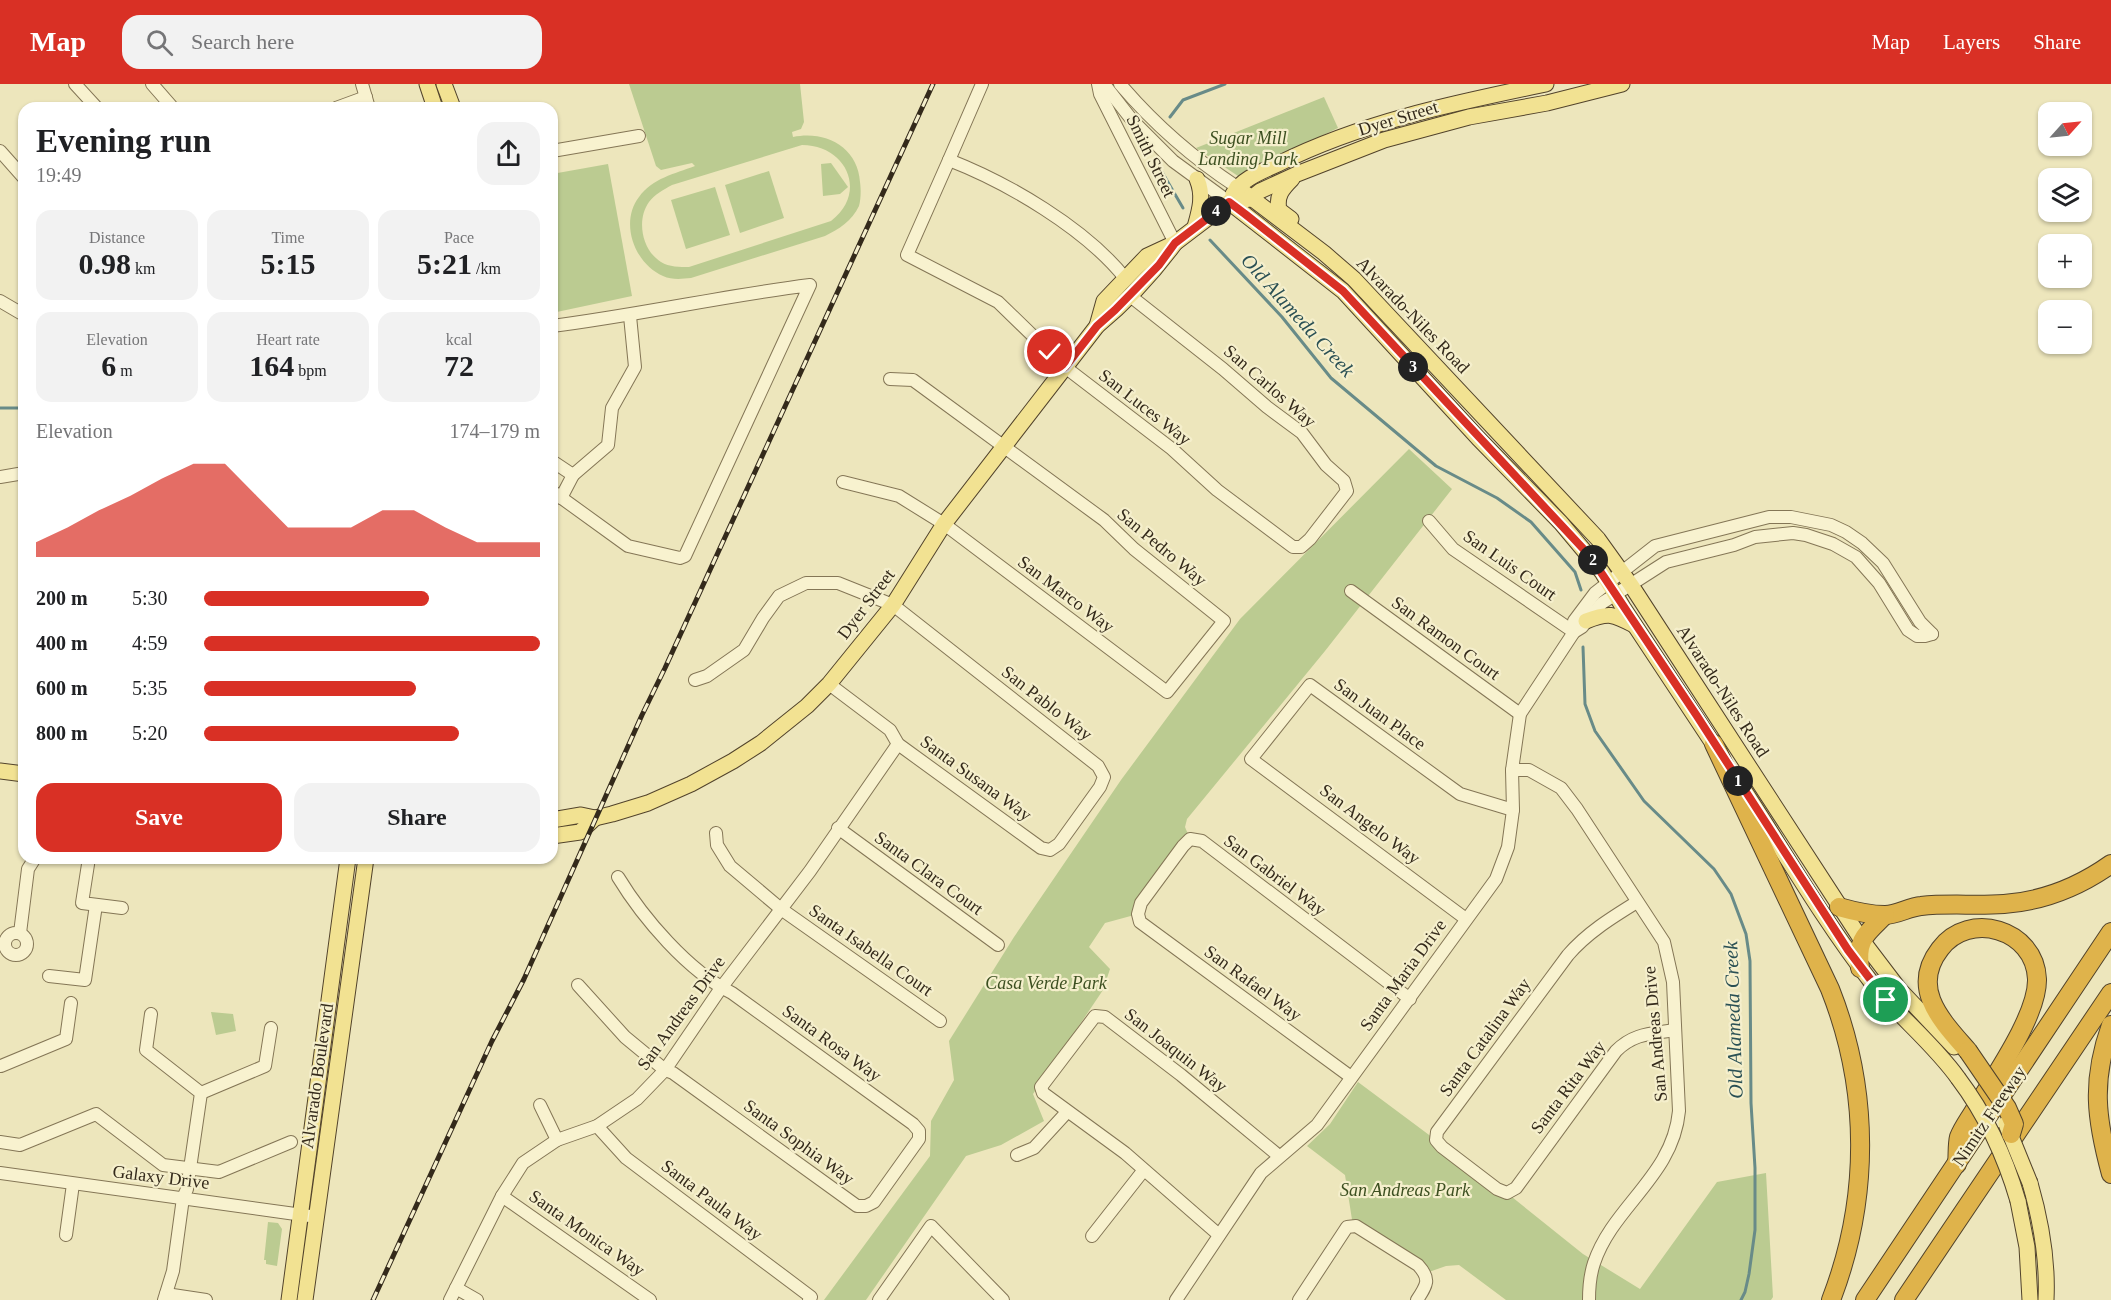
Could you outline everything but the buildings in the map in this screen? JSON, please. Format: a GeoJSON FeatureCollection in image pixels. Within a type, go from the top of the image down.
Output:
{"type":"FeatureCollection","features":[{"type":"Feature","properties":{"kind":"highway"},"geometry":{"type":"LineString","coordinates":[[1714,744],[1822,970],[1844,1028],[1854,1068],[1861,1131],[1858,1197],[1850,1239],[1831,1300]]}},
{"type":"Feature","properties":{"kind":"highway"},"geometry":{"type":"LineString","coordinates":[[1839,907],[1885,915],[1923,906],[2005,904],[2025,901],[2076,885],[2111,864]]}},
{"type":"Feature","properties":{"kind":"highway"},"geometry":{"type":"LineString","coordinates":[[1860,968],[1858,951],[1861,939],[1885,915]]}},
{"type":"Feature","properties":{"kind":"highway"},"geometry":{"type":"LineString","coordinates":[[1957,1164],[1959,1137],[2027,1020],[2036,988],[2035,967],[2026,949],[2010,935],[1990,928],[1969,929],[1951,938],[1936,953],[1928,972],[1929,994],[1941,1020],[1966,1055],[2007,1108],[2014,1124],[2011,1134]]}},
{"type":"Feature","properties":{"kind":"highway","name":"Nimitz Freeway"},"geometry":{"type":"LineString","coordinates":[[1866,1300],[2111,932]]}},
{"type":"Feature","properties":{"kind":"highway","name":"Nimitz Freeway"},"geometry":{"type":"LineString","coordinates":[[1904,1300],[2111,993]]}},
{"type":"Feature","properties":{"kind":"highway"},"geometry":{"type":"LineString","coordinates":[[2111,1025],[2100,1065],[2097,1101],[2100,1133],[2111,1174]]}},
{"type":"Feature","properties":{"kind":"highway"},"geometry":{"type":"LineString","coordinates":[[1878,1300],[1938,1210],[1940,1189]]}},
{"type":"Feature","properties":{"kind":"main road"},"geometry":{"type":"LineString","coordinates":[[428,84],[433,102]]}},
{"type":"Feature","properties":{"kind":"main road"},"geometry":{"type":"LineString","coordinates":[[444,84],[451,102]]}},
{"type":"Feature","properties":{"kind":"main road","name":"Dyer Street"},"geometry":{"type":"LineString","coordinates":[[1229,202],[1237,187],[1262,171],[1302,152],[1366,127],[1460,102],[1546,84]]}},
{"type":"Feature","properties":{"kind":"main road","name":"Dyer Street"},"geometry":{"type":"LineString","coordinates":[[1097,326],[1104,301],[1147,256],[1175,243],[1229,202],[1250,198],[1297,174],[1384,140],[1468,117],[1546,103],[1622,84]]}},
{"type":"Feature","properties":{"kind":"main road"},"geometry":{"type":"LineString","coordinates":[[1297,174],[1279,195],[1277,200],[1279,210],[1315,239],[1324,253]]}},
{"type":"Feature","properties":{"kind":"main road"},"geometry":{"type":"LineString","coordinates":[[1195,227],[1202,200],[1197,179]]}},
{"type":"Feature","properties":{"kind":"main road","name":"Alvarado-Niles Road"},"geometry":{"type":"LineString","coordinates":[[1237,187],[1324,253],[1354,279],[1598,539],[1631,585],[1861,939],[1899,989],[1966,1055]]}},
{"type":"Feature","properties":{"kind":"main road","name":"Alvarado-Niles Road"},"geometry":{"type":"LineString","coordinates":[[1229,202],[1343,291],[1590,556],[1860,968],[1886,1000],[1954,1073],[1976,1104],[1992,1132],[2011,1177],[2018,1201],[2027,1247],[2030,1300]]}},
{"type":"Feature","properties":{"kind":"main road","name":"Dyer Street"},"geometry":{"type":"LineString","coordinates":[[558,835],[580,832],[595,818],[648,803],[691,784],[761,743],[807,706],[829,684],[892,605],[944,524],[1097,326],[1159,265],[1175,243]]}},
{"type":"Feature","properties":{"kind":"main road"},"geometry":{"type":"LineString","coordinates":[[1587,621],[1601,615],[1610,615],[1635,626]]}},
{"type":"Feature","properties":{"kind":"main road"},"geometry":{"type":"LineString","coordinates":[[0,771],[18,773]]}},
{"type":"Feature","properties":{"kind":"main road","name":"Dyer Street"},"geometry":{"type":"LineString","coordinates":[[558,819],[581,815],[595,818]]}},
{"type":"Feature","properties":{"kind":"main road","name":"Alvarado Boulevard"},"geometry":{"type":"LineString","coordinates":[[289,1300],[347,864]]}},
{"type":"Feature","properties":{"kind":"main road","name":"Alvarado Boulevard"},"geometry":{"type":"LineString","coordinates":[[305,1300],[365,864]]}},
{"type":"Feature","properties":{"kind":"main road"},"geometry":{"type":"LineString","coordinates":[[2011,1134],[2030,1183],[2041,1224],[2046,1300]]}},
{"type":"Feature","properties":{"kind":"street"},"geometry":{"type":"LineString","coordinates":[[75,84],[92,102]]}},
{"type":"Feature","properties":{"kind":"street"},"geometry":{"type":"LineString","coordinates":[[362,84],[367,102]]}},
{"type":"Feature","properties":{"kind":"street"},"geometry":{"type":"LineString","coordinates":[[982,84],[949,160],[1012,190],[1072,228],[1125,278]]}},
{"type":"Feature","properties":{"kind":"street","name":"Smith Street"},"geometry":{"type":"LineString","coordinates":[[1098,84],[1100,94],[1175,243]]}},
{"type":"Feature","properties":{"kind":"street","name":"Smith Street"},"geometry":{"type":"LineString","coordinates":[[1104,84],[1132,120],[1173,161],[1229,202]]}},
{"type":"Feature","properties":{"kind":"street","name":"Smith Street"},"geometry":{"type":"LineString","coordinates":[[1120,84],[1143,111],[1190,153],[1237,187]]}},
{"type":"Feature","properties":{"kind":"street"},"geometry":{"type":"LineString","coordinates":[[155,85],[168,102]]}},
{"type":"Feature","properties":{"kind":"street"},"geometry":{"type":"LineString","coordinates":[[558,151],[639,136]]}},
{"type":"Feature","properties":{"kind":"street"},"geometry":{"type":"LineString","coordinates":[[0,151],[18,171]]}},
{"type":"Feature","properties":{"kind":"street","name":"San Luces Way"},"geometry":{"type":"LineString","coordinates":[[949,160],[907,255],[998,302],[1065,367],[1172,449],[1217,490],[1293,548],[1301,547]]}},
{"type":"Feature","properties":{"kind":"street"},"geometry":{"type":"LineString","coordinates":[[558,325],[630,316],[769,290],[810,285],[688,552],[680,558],[628,546],[558,496]]}},
{"type":"Feature","properties":{"kind":"street","name":"San Carlos Way"},"geometry":{"type":"LineString","coordinates":[[1129,295],[1302,433],[1326,465],[1344,482],[1347,491],[1310,539],[1301,547]]}},
{"type":"Feature","properties":{"kind":"street"},"geometry":{"type":"LineString","coordinates":[[0,301],[18,312]]}},
{"type":"Feature","properties":{"kind":"street"},"geometry":{"type":"LineString","coordinates":[[558,493],[573,475],[608,445],[612,408],[635,367],[630,316]]}},
{"type":"Feature","properties":{"kind":"street"},"geometry":{"type":"LineString","coordinates":[[890,379],[913,380],[1004,447]]}},
{"type":"Feature","properties":{"kind":"street","name":"San Pedro Way"},"geometry":{"type":"LineString","coordinates":[[1004,447],[1104,520],[1134,549],[1224,621],[1167,692]]}},
{"type":"Feature","properties":{"kind":"street"},"geometry":{"type":"LineString","coordinates":[[558,465],[573,475]]}},
{"type":"Feature","properties":{"kind":"street"},"geometry":{"type":"LineString","coordinates":[[0,477],[18,474]]}},
{"type":"Feature","properties":{"kind":"street","name":"San Marco Way"},"geometry":{"type":"LineString","coordinates":[[843,482],[899,496],[944,524],[1167,692]]}},
{"type":"Feature","properties":{"kind":"street","name":"Santa Maria Drive"},"geometry":{"type":"LineString","coordinates":[[1176,1300],[1261,1173],[1317,1125],[1496,879],[1508,847],[1513,810],[1512,770],[1520,714],[1574,632],[1602,603],[1612,588],[1622,572],[1655,546],[1683,538],[1769,517],[1812,520],[1846,532],[1872,552],[1892,576],[1920,622],[1932,634],[1917,636],[1908,630],[1879,583],[1856,557],[1833,544],[1793,532],[1755,537],[1734,545],[1666,562],[1631,585],[1612,588],[1595,593],[1574,621],[1574,632]]}},
{"type":"Feature","properties":{"kind":"street","name":"San Luis Court"},"geometry":{"type":"LineString","coordinates":[[1429,521],[1453,549],[1574,632]]}},
{"type":"Feature","properties":{"kind":"street"},"geometry":{"type":"LineString","coordinates":[[695,680],[707,676],[744,650],[779,596],[806,583],[838,583],[892,605]]}},
{"type":"Feature","properties":{"kind":"street","name":"San Ramon Court"},"geometry":{"type":"LineString","coordinates":[[1351,591],[1520,714]]}},
{"type":"Feature","properties":{"kind":"street","name":"San Pablo Way"},"geometry":{"type":"LineString","coordinates":[[892,605],[1098,766],[1104,777],[1100,787],[1059,844],[1050,850]]}},
{"type":"Feature","properties":{"kind":"street","name":"Santa Susana Way"},"geometry":{"type":"LineString","coordinates":[[829,684],[890,730],[898,744],[1041,848],[1050,850]]}},
{"type":"Feature","properties":{"kind":"street","name":"San Juan Place"},"geometry":{"type":"LineString","coordinates":[[1251,759],[1310,685],[1460,794],[1513,810]]}},
{"type":"Feature","properties":{"kind":"street","name":"San Andreas Drive"},"geometry":{"type":"LineString","coordinates":[[450,1300],[502,1196],[523,1163],[557,1140],[597,1126],[637,1099],[664,1070],[898,744]]}},
{"type":"Feature","properties":{"kind":"street","name":"San Angelo Way"},"geometry":{"type":"LineString","coordinates":[[1251,759],[1466,919]]}},
{"type":"Feature","properties":{"kind":"street","name":"San Andreas Drive"},"geometry":{"type":"LineString","coordinates":[[1512,770],[1529,770],[1560,788],[1577,809],[1664,942],[1673,982],[1680,1111],[1678,1128],[1659,1168],[1610,1232],[1598,1253],[1589,1283],[1589,1300]]}},
{"type":"Feature","properties":{"kind":"street","name":"Santa Clara Court"},"geometry":{"type":"LineString","coordinates":[[838,828],[998,945]]}},
{"type":"Feature","properties":{"kind":"street","name":"Santa Isabella Court"},"geometry":{"type":"LineString","coordinates":[[716,833],[717,845],[730,866],[781,909],[940,1021]]}},
{"type":"Feature","properties":{"kind":"street","name":"San Gabriel Way"},"geometry":{"type":"LineString","coordinates":[[1138,914],[1141,903],[1182,846],[1190,839],[1202,841],[1410,999]]}},
{"type":"Feature","properties":{"kind":"street"},"geometry":{"type":"LineString","coordinates":[[20,933],[28,869],[31,864]]}},
{"type":"Feature","properties":{"kind":"street"},"geometry":{"type":"LineString","coordinates":[[88,864],[82,903],[122,908]]}},
{"type":"Feature","properties":{"kind":"street","name":"Santa Rosa Way"},"geometry":{"type":"LineString","coordinates":[[618,877],[631,899],[677,952],[722,988],[913,1124],[919,1131]]}},
{"type":"Feature","properties":{"kind":"street","name":"Santa Catalina Way"},"geometry":{"type":"LineString","coordinates":[[1508,1193],[1497,1189],[1442,1147],[1436,1140],[1437,1132],[1579,942],[1637,902]]}},
{"type":"Feature","properties":{"kind":"street"},"geometry":{"type":"LineString","coordinates":[[49,976],[85,980],[96,905]]}},
{"type":"Feature","properties":{"kind":"street","name":"San Rafael Way"},"geometry":{"type":"LineString","coordinates":[[1138,914],[1140,922],[1351,1077]]}},
{"type":"Feature","properties":{"kind":"street","name":"Santa Sophia Way"},"geometry":{"type":"LineString","coordinates":[[578,985],[624,1037],[664,1070],[673,1073],[857,1206],[866,1206],[874,1202],[919,1140],[919,1131]]}},
{"type":"Feature","properties":{"kind":"street"},"geometry":{"type":"LineString","coordinates":[[0,1069],[66,1039],[71,1003]]}},
{"type":"Feature","properties":{"kind":"street"},"geometry":{"type":"LineString","coordinates":[[151,1014],[146,1050],[201,1093]]}},
{"type":"Feature","properties":{"kind":"street","name":"San Joaquin Way"},"geometry":{"type":"LineString","coordinates":[[1067,1112],[1043,1093],[1041,1087],[1095,1016],[1104,1017],[1181,1075],[1280,1156]]}},
{"type":"Feature","properties":{"kind":"street"},"geometry":{"type":"LineString","coordinates":[[201,1093],[265,1066],[271,1028]]}},
{"type":"Feature","properties":{"kind":"street","name":"Santa Rita Way"},"geometry":{"type":"LineString","coordinates":[[1508,1193],[1516,1188],[1616,1051],[1625,1042],[1634,1037],[1675,1030]]}},
{"type":"Feature","properties":{"kind":"street"},"geometry":{"type":"LineString","coordinates":[[201,1093],[173,1271],[165,1297],[206,1300]]}},
{"type":"Feature","properties":{"kind":"street"},"geometry":{"type":"LineString","coordinates":[[540,1105],[557,1140]]}},
{"type":"Feature","properties":{"kind":"street"},"geometry":{"type":"LineString","coordinates":[[1017,1155],[1034,1148],[1067,1112],[1125,1153],[1219,1235]]}},
{"type":"Feature","properties":{"kind":"street"},"geometry":{"type":"LineString","coordinates":[[0,1142],[20,1145],[96,1114],[163,1165],[219,1172],[291,1142]]}},
{"type":"Feature","properties":{"kind":"street","name":"Santa Paula Way"},"geometry":{"type":"LineString","coordinates":[[597,1126],[626,1158],[810,1298]]}},
{"type":"Feature","properties":{"kind":"street"},"geometry":{"type":"LineString","coordinates":[[1092,1236],[1143,1171]]}},
{"type":"Feature","properties":{"kind":"street","name":"Galaxy Drive"},"geometry":{"type":"LineString","coordinates":[[0,1173],[317,1217]]}},
{"type":"Feature","properties":{"kind":"street"},"geometry":{"type":"LineString","coordinates":[[66,1235],[73,1184]]}},
{"type":"Feature","properties":{"kind":"street","name":"Santa Monica Way"},"geometry":{"type":"LineString","coordinates":[[502,1196],[650,1300]]}},
{"type":"Feature","properties":{"kind":"street"},"geometry":{"type":"LineString","coordinates":[[879,1300],[931,1226],[1003,1300]]}},
{"type":"Feature","properties":{"kind":"street"},"geometry":{"type":"LineString","coordinates":[[1299,1300],[1347,1227],[1353,1226],[1418,1265],[1426,1273],[1425,1288],[1417,1300]]}},
{"type":"Feature","properties":{"kind":"street"},"geometry":{"type":"LineString","coordinates":[[456,1288],[477,1300]]}},
{"type":"Feature","properties":{"kind":"green space"},"geometry":{"type":"Polygon","coordinates":[[[629,84],[800,84],[804,122],[801,129],[792,132],[793,137],[817,136],[838,144],[846,151],[858,170],[861,188],[860,203],[849,220],[825,236],[691,278],[670,278],[653,270],[638,253],[630,230],[630,219],[639,197],[651,185],[664,177],[695,166],[692,163],[661,170],[656,166],[629,84]],[[802,145],[662,190],[649,202],[643,217],[643,234],[649,250],[664,264],[689,267],[831,221],[842,210],[850,185],[847,172],[841,162],[831,153],[818,147],[802,145]]]}},
{"type":"Feature","properties":{"kind":"green space","name":"Sugar Mill Landing Park"},"geometry":{"type":"Polygon","coordinates":[[[1324,97],[1338,128],[1238,176],[1196,148],[1324,97]]]}},
{"type":"Feature","properties":{"kind":"green space"},"geometry":{"type":"Polygon","coordinates":[[[831,163],[848,187],[840,194],[823,196],[821,164],[831,163]]]}},
{"type":"Feature","properties":{"kind":"green space"},"geometry":{"type":"Polygon","coordinates":[[[608,164],[632,296],[558,312],[558,173],[608,164]]]}},
{"type":"Feature","properties":{"kind":"green space"},"geometry":{"type":"Polygon","coordinates":[[[769,171],[784,218],[740,233],[725,185],[769,171]]]}},
{"type":"Feature","properties":{"kind":"green space"},"geometry":{"type":"Polygon","coordinates":[[[715,187],[730,235],[686,249],[671,200],[715,187]]]}},
{"type":"Feature","properties":{"kind":"green space","name":"Casa Verde Park"},"geometry":{"type":"Polygon","coordinates":[[[1409,449],[1452,489],[1325,651],[1187,819],[1185,827],[1190,839],[1138,914],[1105,923],[1089,947],[1110,969],[1103,990],[1033,1094],[1044,1121],[1001,1145],[966,1156],[866,1300],[824,1300],[930,1156],[931,1121],[954,1080],[949,1041],[1014,937],[1121,780],[1240,619],[1409,449]]]}},
{"type":"Feature","properties":{"kind":"green space"},"geometry":{"type":"Polygon","coordinates":[[[211,1012],[233,1014],[236,1031],[216,1035],[211,1012]]]}},
{"type":"Feature","properties":{"kind":"green space","name":"San Andreas Park"},"geometry":{"type":"Polygon","coordinates":[[[1358,1082],[1507,1193],[1583,1254],[1640,1289],[1717,1182],[1766,1173],[1773,1297],[1771,1300],[1506,1300],[1459,1265],[1446,1266],[1426,1273],[1353,1226],[1345,1175],[1307,1146],[1330,1124],[1358,1082]]]}},
{"type":"Feature","properties":{"kind":"green space"},"geometry":{"type":"Polygon","coordinates":[[[268,1222],[278,1223],[282,1229],[277,1266],[266,1264],[264,1260],[268,1222]]]}},
{"type":"Feature","properties":{"kind":"waterway","name":"Old Alameda Creek"},"geometry":{"type":"LineString","coordinates":[[1170,117],[1183,100],[1225,84]]}},
{"type":"Feature","properties":{"kind":"waterway","name":"Old Alameda Creek"},"geometry":{"type":"LineString","coordinates":[[1162,172],[1183,208]]}},
{"type":"Feature","properties":{"kind":"waterway","name":"Old Alameda Creek"},"geometry":{"type":"LineString","coordinates":[[1210,240],[1282,317],[1331,378],[1436,466],[1497,498],[1531,522],[1575,572],[1581,590]]}},
{"type":"Feature","properties":{"kind":"waterway"},"geometry":{"type":"LineString","coordinates":[[0,408],[18,408]]}},
{"type":"Feature","properties":{"kind":"waterway","name":"Old Alameda Creek"},"geometry":{"type":"LineString","coordinates":[[1583,647],[1585,704],[1595,731],[1644,801],[1714,869],[1731,894],[1746,934],[1750,961],[1755,1230],[1749,1274],[1741,1300]]}},
{"type":"Feature","properties":{"kind":"railway"},"geometry":{"type":"LineString","coordinates":[[373,1300],[492,1041],[524,979],[642,715],[933,84]]}},
{"type":"Feature","properties":{"kind":"route"},"geometry":{"type":"LineString","coordinates":[[1050,352],[1065,367],[1097,326],[1159,265],[1175,243],[1229,202],[1245,214],[1343,291],[1590,556],[1697,716],[1848,950],[1886,1000]]}}]}
